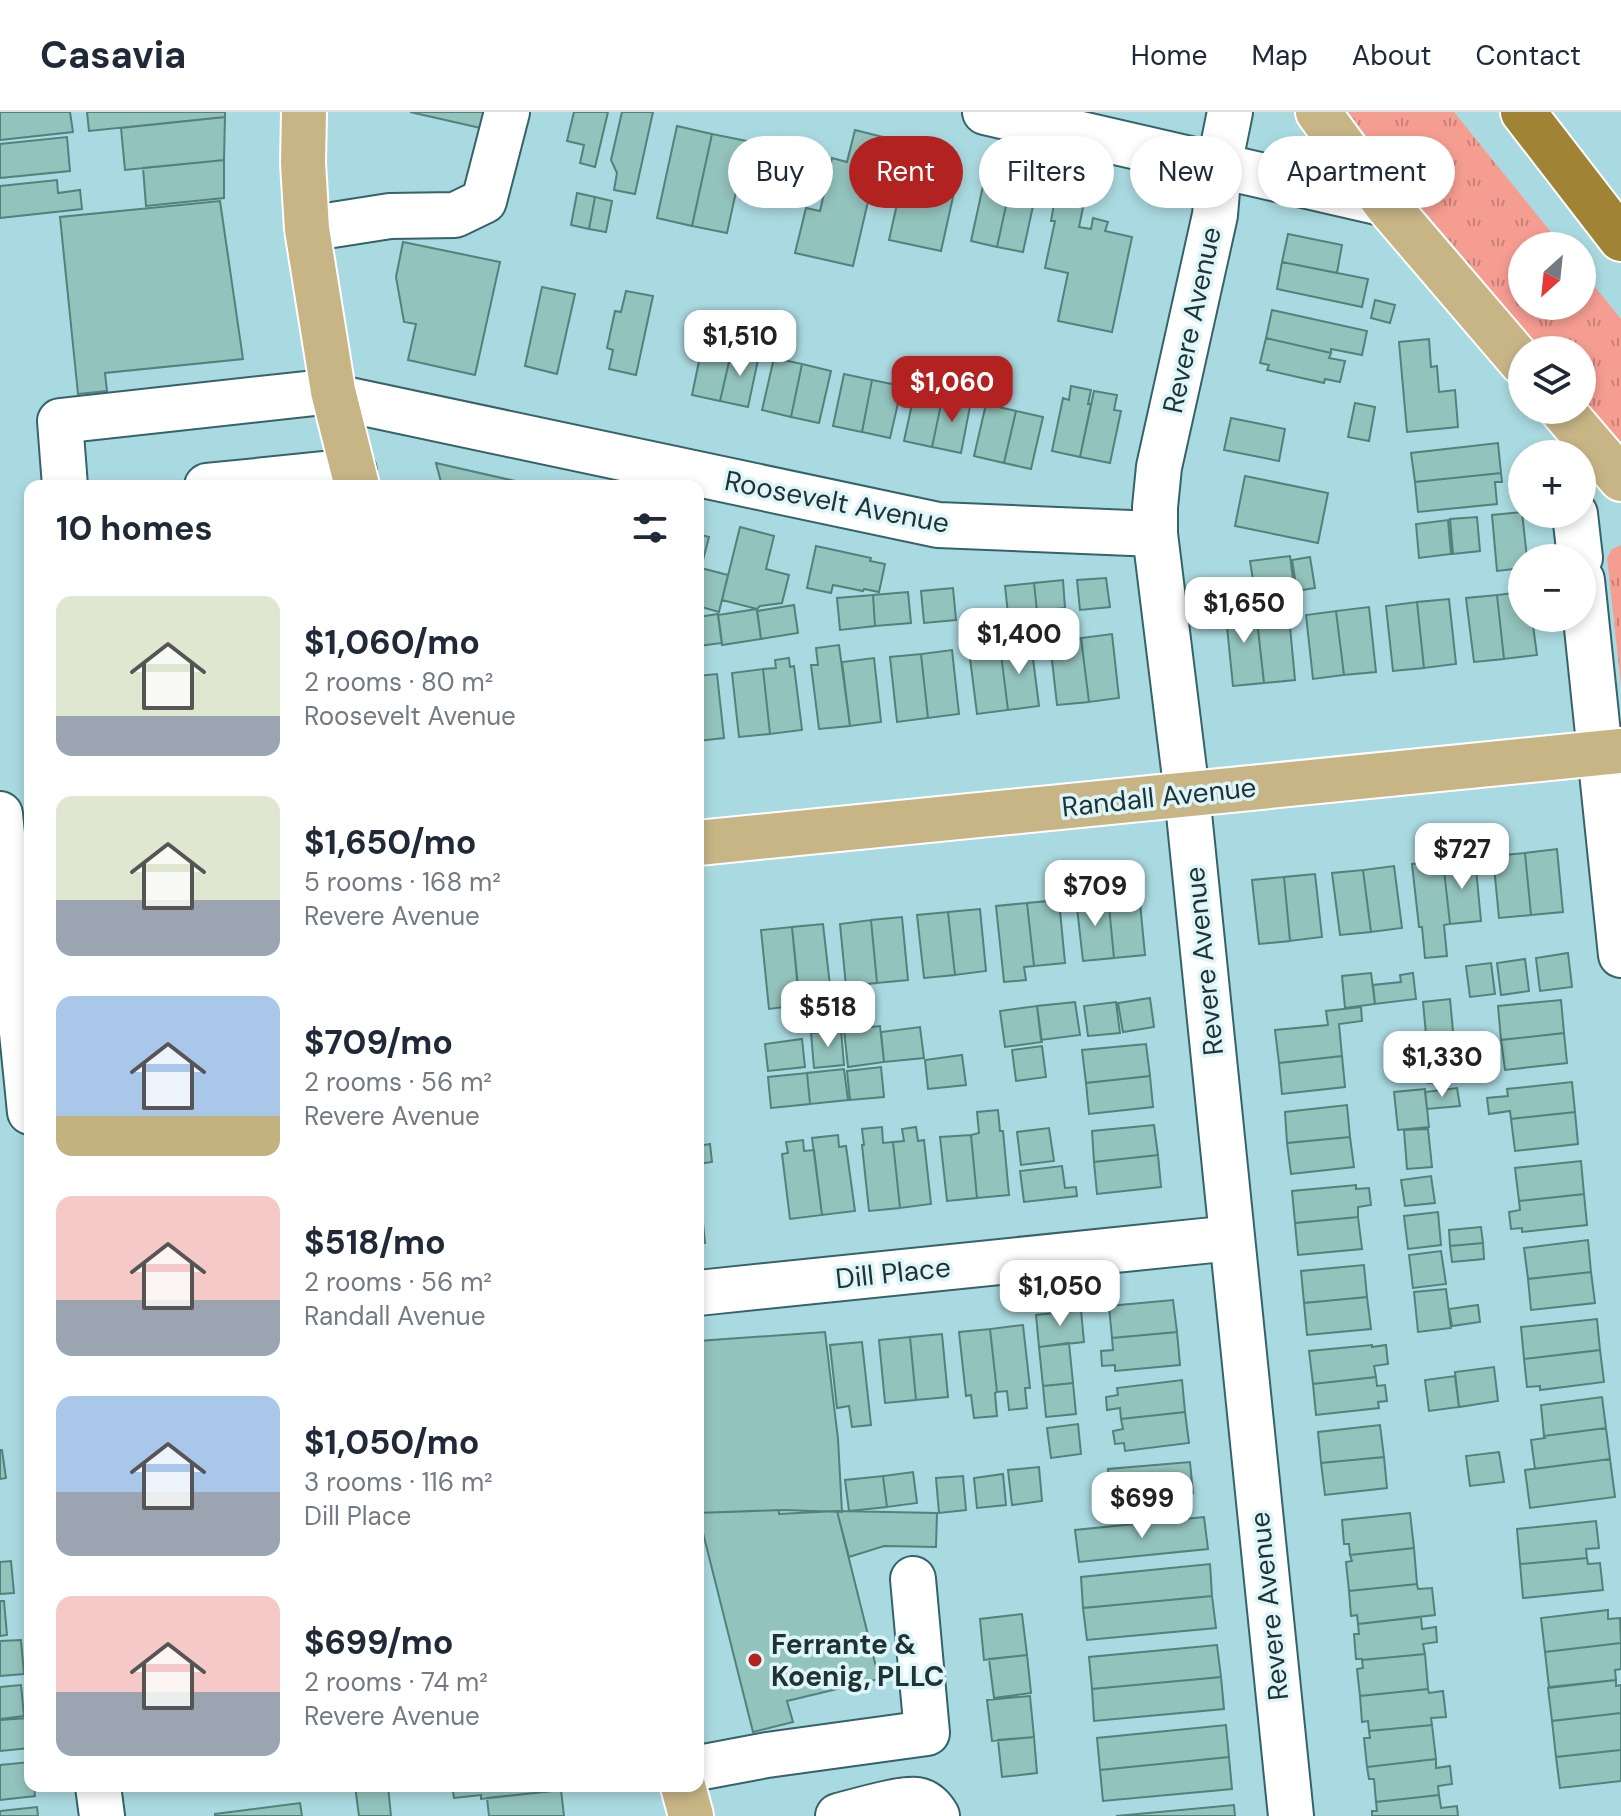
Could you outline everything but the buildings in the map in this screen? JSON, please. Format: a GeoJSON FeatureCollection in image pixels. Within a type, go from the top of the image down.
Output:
{"type":"FeatureCollection","features":[{"type":"Feature","properties":{"kind":"highway"},"geometry":{"type":"LineString","coordinates":[[1523,112],[1621,239]]}},
{"type":"Feature","properties":{"kind":"main road"},"geometry":{"type":"LineString","coordinates":[[304,112],[307,229],[334,394],[355,478]]}},
{"type":"Feature","properties":{"kind":"main road"},"geometry":{"type":"LineString","coordinates":[[1318,112],[1336,136]]}},
{"type":"Feature","properties":{"kind":"main road"},"geometry":{"type":"LineString","coordinates":[[1389,208],[1508,347]]}},
{"type":"Feature","properties":{"kind":"main road"},"geometry":{"type":"LineString","coordinates":[[1565,425],[1621,479]]}},
{"type":"Feature","properties":{"kind":"main road","name":"Randall Avenue"},"geometry":{"type":"LineString","coordinates":[[704,842],[1611,752]]}},
{"type":"Feature","properties":{"kind":"main road"},"geometry":{"type":"LineString","coordinates":[[685,1792],[691,1816]]}},
{"type":"Feature","properties":{"kind":"street"},"geometry":{"type":"LineString","coordinates":[[307,229],[390,216],[455,215],[484,201],[507,112]]}},
{"type":"Feature","properties":{"kind":"street"},"geometry":{"type":"LineString","coordinates":[[985,112],[1130,145]]}},
{"type":"Feature","properties":{"kind":"street","name":"Revere Avenue"},"geometry":{"type":"LineString","coordinates":[[1225,136],[1230,112]]}},
{"type":"Feature","properties":{"kind":"street","name":"Revere Avenue"},"geometry":{"type":"LineString","coordinates":[[1216,208],[1159,467],[1155,534],[1187,794],[1291,1816]]}},
{"type":"Feature","properties":{"kind":"street","name":"Roosevelt Avenue"},"geometry":{"type":"LineString","coordinates":[[65,480],[60,421],[334,394],[938,525],[1155,534]]}},
{"type":"Feature","properties":{"kind":"street"},"geometry":{"type":"LineString","coordinates":[[318,480],[355,478]]}},
{"type":"Feature","properties":{"kind":"street"},"geometry":{"type":"LineString","coordinates":[[1591,632],[1611,752],[1621,955]]}},
{"type":"Feature","properties":{"kind":"street"},"geometry":{"type":"LineString","coordinates":[[0,814],[13,897],[24,1036]]}},
{"type":"Feature","properties":{"kind":"street","name":"Dill Place"},"geometry":{"type":"LineString","coordinates":[[704,1292],[1232,1238]]}},
{"type":"Feature","properties":{"kind":"street"},"geometry":{"type":"LineString","coordinates":[[704,1767],[927,1733],[913,1579]]}},
{"type":"Feature","properties":{"kind":"street"},"geometry":{"type":"LineString","coordinates":[[99,1792],[102,1816]]}},
{"type":"Feature","properties":{"kind":"street"},"geometry":{"type":"LineString","coordinates":[[838,1816],[917,1800],[932,1808],[937,1816]]}},
{"type":"Feature","properties":{"kind":"green space"},"geometry":{"type":"Polygon","coordinates":[[[1348,112],[1454,112],[1551,232],[1508,232],[1508,310],[1422,208],[1455,208],[1455,136],[1366,136],[1348,112]]]}},
{"type":"Feature","properties":{"kind":"green space"},"geometry":{"type":"Polygon","coordinates":[[[1596,288],[1621,319],[1621,444],[1596,415],[1596,336],[1530,336],[1517,320],[1596,320],[1596,288]]]}},
{"type":"Feature","properties":{"kind":"green space"},"geometry":{"type":"Polygon","coordinates":[[[1621,545],[1621,685],[1607,558],[1612,549],[1621,545]]]}},
{"type":"Feature","properties":{"kind":"place","name":"Ferrante & Koenig, PLLC"},"geometry":{"type":"Point","coordinates":[755,1660]}}]}
